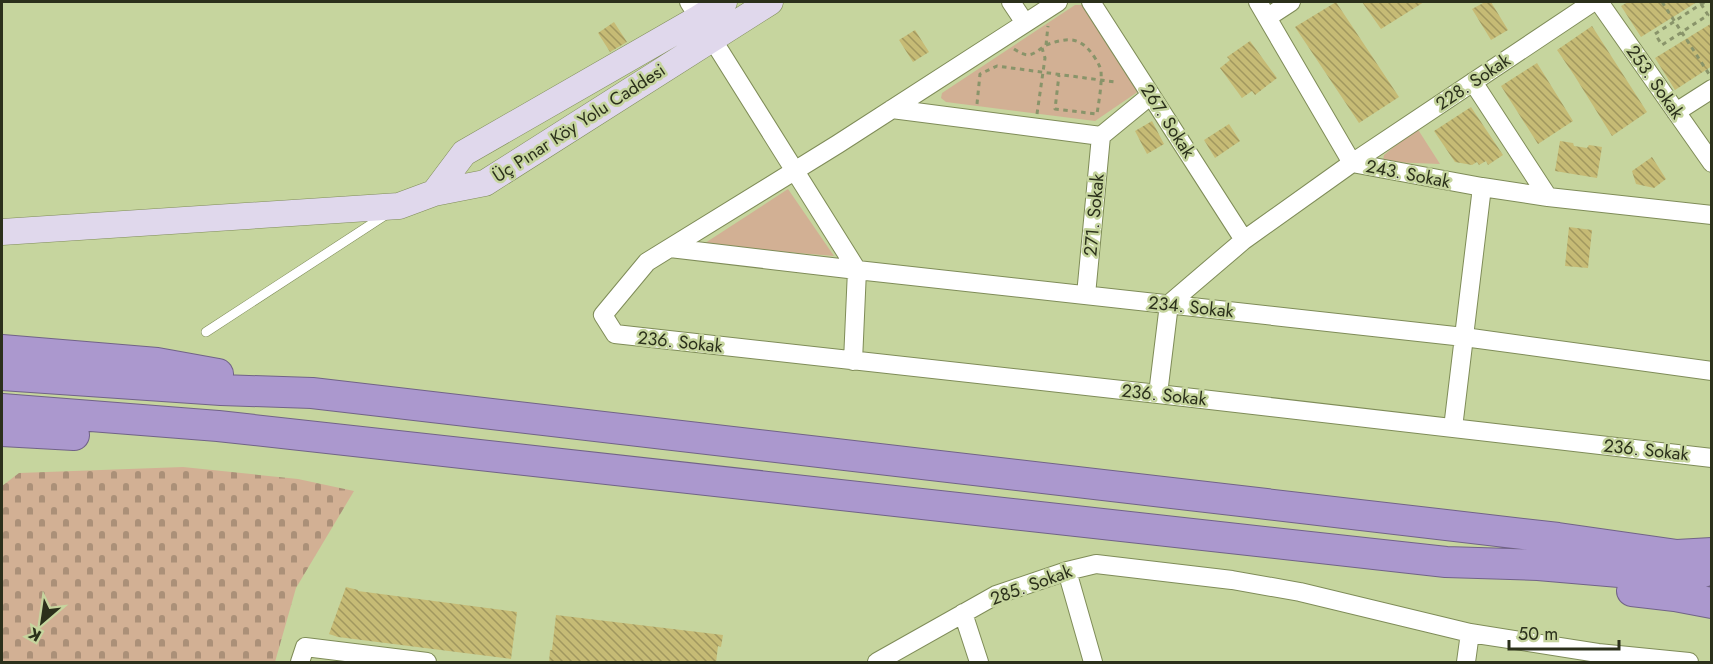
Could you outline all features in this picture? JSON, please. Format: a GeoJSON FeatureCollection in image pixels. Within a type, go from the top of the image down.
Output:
{"type":"FeatureCollection","features":[{"type":"Feature","properties":{"kind":"highway"},"geometry":{"type":"LineString","coordinates":[[2,350],[157,363],[312,393],[1546,537],[1677,555],[1712,553]]}},
{"type":"Feature","properties":{"kind":"highway"},"geometry":{"type":"LineString","coordinates":[[2,375],[220,390],[312,393]]}},
{"type":"Feature","properties":{"kind":"highway"},"geometry":{"type":"LineString","coordinates":[[2,409],[218,426],[1446,562],[1712,603]]}},
{"type":"Feature","properties":{"kind":"highway"},"geometry":{"type":"LineString","coordinates":[[2,431],[230,445],[368,442]]}},
{"type":"Feature","properties":{"kind":"highway"},"geometry":{"type":"LineString","coordinates":[[1446,562],[1538,565],[1665,576],[1703,572],[1712,568]]}},
{"type":"Feature","properties":{"kind":"main road","name":"Üç Pınar Köy Yolu Caddesi"},"geometry":{"type":"LineString","coordinates":[[434,193],[485,183],[724,2]]}},
{"type":"Feature","properties":{"kind":"main road","name":"Üç Pınar Köy Yolu Caddesi"},"geometry":{"type":"LineString","coordinates":[[434,193],[464,153],[700,19],[770,2]]}},
{"type":"Feature","properties":{"kind":"main road"},"geometry":{"type":"LineString","coordinates":[[2,232],[399,206],[434,193]]}},
{"type":"Feature","properties":{"kind":"street"},"geometry":{"type":"LineString","coordinates":[[1011,2],[1025,23]]}},
{"type":"Feature","properties":{"kind":"street"},"geometry":{"type":"LineString","coordinates":[[670,248],[794,172],[1058,2]]}},
{"type":"Feature","properties":{"kind":"street","name":"267. Sokak"},"geometry":{"type":"LineString","coordinates":[[1091,2],[1244,240]]}},
{"type":"Feature","properties":{"kind":"street"},"geometry":{"type":"LineString","coordinates":[[1291,2],[1263,9],[1352,163]]}},
{"type":"Feature","properties":{"kind":"street","name":"228. Sokak"},"geometry":{"type":"LineString","coordinates":[[1352,163],[1593,2]]}},
{"type":"Feature","properties":{"kind":"street","name":"253. Sokak"},"geometry":{"type":"LineString","coordinates":[[1599,2],[1712,163]]}},
{"type":"Feature","properties":{"kind":"street"},"geometry":{"type":"LineString","coordinates":[[700,19],[857,270],[853,361]]}},
{"type":"Feature","properties":{"kind":"street"},"geometry":{"type":"LineString","coordinates":[[1473,82],[1548,197]]}},
{"type":"Feature","properties":{"kind":"street"},"geometry":{"type":"LineString","coordinates":[[1676,112],[1712,90]]}},
{"type":"Feature","properties":{"kind":"street"},"geometry":{"type":"LineString","coordinates":[[892,109],[1101,136],[1151,94]]}},
{"type":"Feature","properties":{"kind":"street","name":"271. Sokak"},"geometry":{"type":"LineString","coordinates":[[1086,294],[1101,136]]}},
{"type":"Feature","properties":{"kind":"street","name":"243. Sokak"},"geometry":{"type":"LineString","coordinates":[[1169,304],[1244,240],[1352,163],[1548,197],[1712,215]]}},
{"type":"Feature","properties":{"kind":"street"},"geometry":{"type":"LineString","coordinates":[[1453,428],[1482,187]]}},
{"type":"Feature","properties":{"kind":"street","name":"234. Sokak"},"geometry":{"type":"LineString","coordinates":[[670,248],[1464,337],[1712,371]]}},
{"type":"Feature","properties":{"kind":"street","name":"236. Sokak"},"geometry":{"type":"LineString","coordinates":[[670,248],[647,262],[603,315],[615,334],[1712,458]]}},
{"type":"Feature","properties":{"kind":"street"},"geometry":{"type":"LineString","coordinates":[[1158,394],[1169,304]]}},
{"type":"Feature","properties":{"kind":"street","name":"285. Sokak"},"geometry":{"type":"LineString","coordinates":[[877,663],[996,595],[1067,571],[1096,564],[1232,580],[1300,591],[1470,633],[1647,660],[1689,663]]}},
{"type":"Feature","properties":{"kind":"street"},"geometry":{"type":"LineString","coordinates":[[1067,571],[1093,663]]}},
{"type":"Feature","properties":{"kind":"street"},"geometry":{"type":"LineString","coordinates":[[963,613],[979,663]]}},
{"type":"Feature","properties":{"kind":"street"},"geometry":{"type":"LineString","coordinates":[[1466,663],[1470,633]]}},
{"type":"Feature","properties":{"kind":"street"},"geometry":{"type":"LineString","coordinates":[[300,663],[305,647],[427,663]]}},
{"type":"Feature","properties":{"kind":"lane"},"geometry":{"type":"LineString","coordinates":[[206,332],[399,206]]}},
{"type":"Feature","properties":{"kind":"path"},"geometry":{"type":"LineString","coordinates":[[1662,2],[1712,78]]}},
{"type":"Feature","properties":{"kind":"path"},"geometry":{"type":"LineString","coordinates":[[1701,4],[1708,15],[1662,45],[1655,34],[1701,4],[1706,2]]}},
{"type":"Feature","properties":{"kind":"path"},"geometry":{"type":"LineString","coordinates":[[1046,21],[1048,27],[1046,45]]}},
{"type":"Feature","properties":{"kind":"path"},"geometry":{"type":"LineString","coordinates":[[1011,44],[1022,55],[1033,54],[1046,45],[1063,39],[1078,41],[1090,50],[1101,67],[1097,114],[1055,109],[1059,75]]}},
{"type":"Feature","properties":{"kind":"path"},"geometry":{"type":"LineString","coordinates":[[1036,116],[1045,58],[1042,48]]}},
{"type":"Feature","properties":{"kind":"path"},"geometry":{"type":"LineString","coordinates":[[976,108],[980,74],[997,66],[1042,74],[1114,82]]}},
{"type":"Feature","properties":{"kind":"green space"},"geometry":{"type":"Polygon","coordinates":[[[1075,5],[1087,8],[1139,91],[1095,121],[946,102],[941,98],[942,93],[1075,5]]]}},
{"type":"Feature","properties":{"kind":"green space"},"geometry":{"type":"Polygon","coordinates":[[[1417,128],[1440,164],[1383,160],[1384,155],[1417,128]]]}},
{"type":"Feature","properties":{"kind":"green space"},"geometry":{"type":"Polygon","coordinates":[[[788,189],[834,256],[702,245],[788,189]]]}},
{"type":"Feature","properties":{"kind":"green space"},"geometry":{"type":"Polygon","coordinates":[[[183,467],[298,479],[354,491],[296,588],[275,662],[2,662],[2,486],[19,473],[183,467]]]}},
{"type":"Feature","properties":{"kind":"building"},"geometry":{"type":"Polygon","coordinates":[[[1336,2],[1399,97],[1359,123],[1295,27],[1336,2]]]}},
{"type":"Feature","properties":{"kind":"building"},"geometry":{"type":"Polygon","coordinates":[[[1362,2],[1424,2],[1381,29],[1362,2]]]}},
{"type":"Feature","properties":{"kind":"building"},"geometry":{"type":"Polygon","coordinates":[[[1485,2],[1491,2],[1508,30],[1491,40],[1472,9],[1485,2]]]}},
{"type":"Feature","properties":{"kind":"building"},"geometry":{"type":"Polygon","coordinates":[[[1628,2],[1697,2],[1641,37],[1621,6],[1628,2]]]}},
{"type":"Feature","properties":{"kind":"building"},"geometry":{"type":"Polygon","coordinates":[[[614,22],[627,42],[610,52],[598,33],[614,22]]]}},
{"type":"Feature","properties":{"kind":"building"},"geometry":{"type":"Polygon","coordinates":[[[1712,23],[1712,66],[1675,90],[1655,58],[1712,23]]]}},
{"type":"Feature","properties":{"kind":"building"},"geometry":{"type":"Polygon","coordinates":[[[1592,26],[1647,112],[1612,136],[1557,50],[1592,26]]]}},
{"type":"Feature","properties":{"kind":"building"},"geometry":{"type":"Polygon","coordinates":[[[915,30],[929,52],[913,62],[899,40],[915,30]]]}},
{"type":"Feature","properties":{"kind":"building"},"geometry":{"type":"Polygon","coordinates":[[[1250,41],[1277,78],[1255,95],[1252,91],[1242,98],[1220,68],[1230,60],[1227,57],[1250,41]]]}},
{"type":"Feature","properties":{"kind":"building"},"geometry":{"type":"Polygon","coordinates":[[[1537,63],[1573,121],[1538,144],[1501,86],[1537,63]]]}},
{"type":"Feature","properties":{"kind":"building"},"geometry":{"type":"Polygon","coordinates":[[[1471,107],[1503,155],[1488,165],[1486,161],[1479,165],[1477,162],[1472,165],[1455,162],[1434,131],[1471,107]]]}},
{"type":"Feature","properties":{"kind":"building"},"geometry":{"type":"Polygon","coordinates":[[[1152,121],[1164,144],[1147,154],[1135,131],[1152,121]]]}},
{"type":"Feature","properties":{"kind":"building"},"geometry":{"type":"Polygon","coordinates":[[[1229,124],[1240,141],[1215,158],[1204,140],[1229,124]]]}},
{"type":"Feature","properties":{"kind":"building"},"geometry":{"type":"Polygon","coordinates":[[[1560,141],[1587,148],[1589,145],[1602,147],[1597,178],[1555,171],[1560,141]]]}},
{"type":"Feature","properties":{"kind":"building"},"geometry":{"type":"Polygon","coordinates":[[[1652,157],[1666,179],[1654,188],[1636,184],[1632,171],[1652,157]]]}},
{"type":"Feature","properties":{"kind":"building"},"geometry":{"type":"Polygon","coordinates":[[[1569,227],[1592,230],[1588,268],[1565,266],[1569,227]]]}},
{"type":"Feature","properties":{"kind":"building"},"geometry":{"type":"Polygon","coordinates":[[[346,587],[358,591],[517,612],[511,659],[329,634],[346,587]]]}},
{"type":"Feature","properties":{"kind":"building"},"geometry":{"type":"Polygon","coordinates":[[[556,615],[723,635],[721,647],[718,646],[716,663],[549,663],[556,615]]]}}]}
